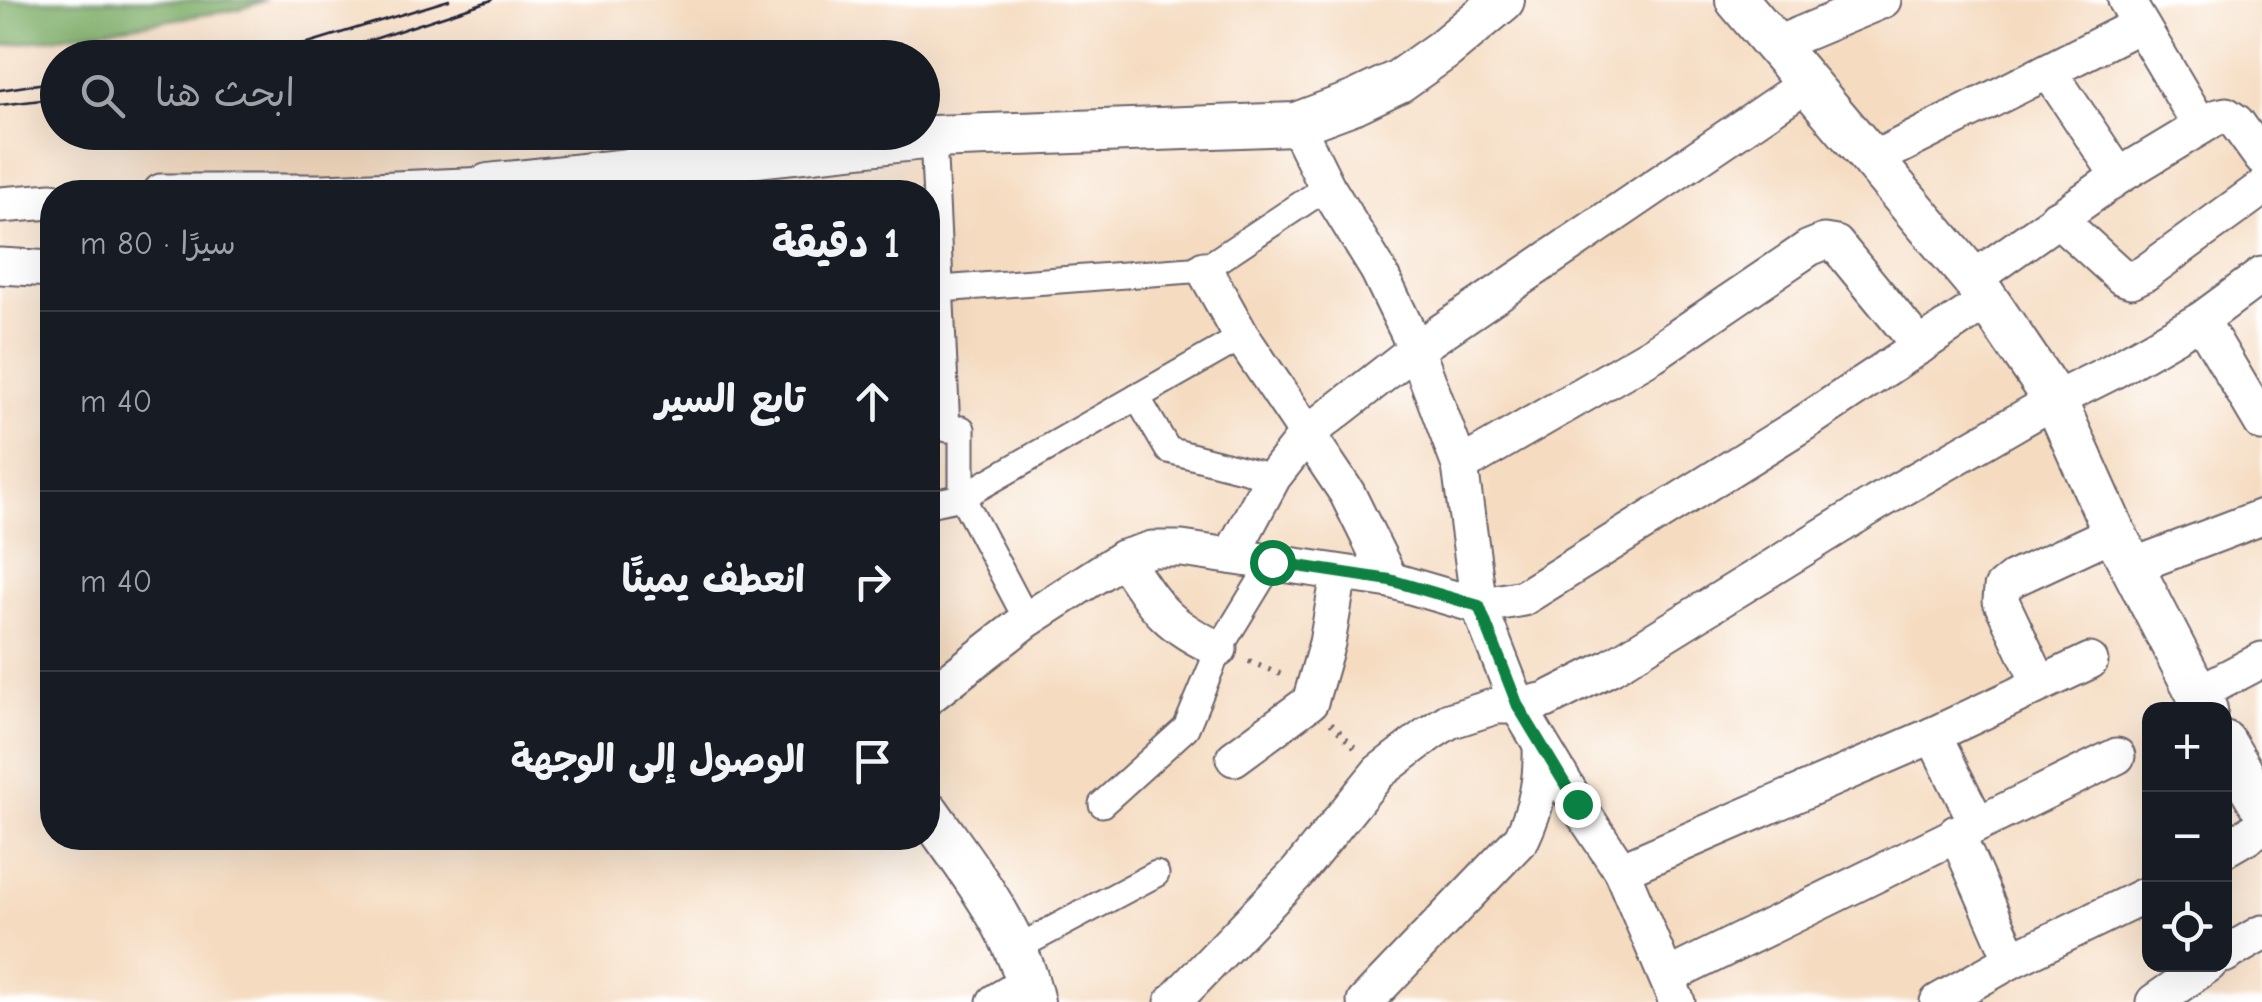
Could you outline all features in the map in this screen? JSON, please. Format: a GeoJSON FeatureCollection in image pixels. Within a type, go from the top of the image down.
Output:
{"type":"FeatureCollection","features":[{"type":"Feature","properties":{"kind":"street"},"geometry":{"type":"LineString","coordinates":[[940,137],[1296,124],[1400,81],[1503,0]]}},
{"type":"Feature","properties":{"kind":"street"},"geometry":{"type":"LineString","coordinates":[[1737,0],[1980,290],[2055,400],[2201,702],[2262,660]]}},
{"type":"Feature","properties":{"kind":"street"},"geometry":{"type":"LineString","coordinates":[[1775,45],[1883,0]]}},
{"type":"Feature","properties":{"kind":"street"},"geometry":{"type":"LineString","coordinates":[[1870,162],[2050,72],[2133,12],[2200,124]]}},
{"type":"Feature","properties":{"kind":"street"},"geometry":{"type":"LineString","coordinates":[[2050,72],[2120,176]]}},
{"type":"Feature","properties":{"kind":"street"},"geometry":{"type":"LineString","coordinates":[[1231,556],[1273,477],[1306,436],[1416,349],[1809,82]]}},
{"type":"Feature","properties":{"kind":"street"},"geometry":{"type":"LineString","coordinates":[[940,688],[1028,620],[1123,558],[1152,549],[1231,556],[1390,580],[1479,606],[1523,598],[1920,346],[2056,218],[2200,124],[2226,115],[2236,122],[2262,158]]}},
{"type":"Feature","properties":{"kind":"street"},"geometry":{"type":"LineString","coordinates":[[1296,124],[1327,187],[1378,270],[1416,349],[1460,466],[1479,606],[1518,706],[1621,870],[1672,990],[1967,828],[2117,756]]}},
{"type":"Feature","properties":{"kind":"street"},"geometry":{"type":"LineString","coordinates":[[567,180],[822,150]]}},
{"type":"Feature","properties":{"kind":"street"},"geometry":{"type":"LineString","coordinates":[[933,150],[933,180]]}},
{"type":"Feature","properties":{"kind":"street"},"geometry":{"type":"LineString","coordinates":[[940,289],[1204,269],[1327,187]]}},
{"type":"Feature","properties":{"kind":"street"},"geometry":{"type":"LineString","coordinates":[[2056,218],[2122,277],[2131,280],[2262,188]]}},
{"type":"Feature","properties":{"kind":"street"},"geometry":{"type":"LineString","coordinates":[[0,204],[40,202]]}},
{"type":"Feature","properties":{"kind":"street"},"geometry":{"type":"LineString","coordinates":[[1460,466],[1653,354],[1809,248],[1824,242],[1836,244],[1920,346]]}},
{"type":"Feature","properties":{"kind":"street"},"geometry":{"type":"LineString","coordinates":[[0,266],[40,268]]}},
{"type":"Feature","properties":{"kind":"street"},"geometry":{"type":"LineString","coordinates":[[1204,269],[1242,337],[1347,492],[1390,580]]}},
{"type":"Feature","properties":{"kind":"street"},"geometry":{"type":"LineString","coordinates":[[1173,1002],[1297,874],[1379,772],[1449,721],[1496,706],[1546,700],[1611,667],[1876,504],[2201,320],[2262,276]]}},
{"type":"Feature","properties":{"kind":"street"},"geometry":{"type":"LineString","coordinates":[[2201,320],[2262,423]]}},
{"type":"Feature","properties":{"kind":"street"},"geometry":{"type":"LineString","coordinates":[[940,502],[962,497],[1242,337]]}},
{"type":"Feature","properties":{"kind":"street"},"geometry":{"type":"LineString","coordinates":[[1137,397],[1168,450],[1273,477]]}},
{"type":"Feature","properties":{"kind":"street"},"geometry":{"type":"LineString","coordinates":[[940,430],[962,429],[962,497],[1028,620]]}},
{"type":"Feature","properties":{"kind":"street"},"geometry":{"type":"LineString","coordinates":[[2040,684],[2000,601],[2002,588],[2013,579],[2262,517]]}},
{"type":"Feature","properties":{"kind":"street"},"geometry":{"type":"LineString","coordinates":[[1123,558],[1163,615],[1184,633],[1219,649]]}},
{"type":"Feature","properties":{"kind":"street"},"geometry":{"type":"LineString","coordinates":[[1102,804],[1186,728],[1219,649],[1272,562]]}},
{"type":"Feature","properties":{"kind":"street"},"geometry":{"type":"LineString","coordinates":[[1234,758],[1311,695],[1327,643],[1339,574]]}},
{"type":"Feature","properties":{"kind":"street"},"geometry":{"type":"LineString","coordinates":[[1621,870],[1934,735],[2090,661]]}},
{"type":"Feature","properties":{"kind":"street"},"geometry":{"type":"LineString","coordinates":[[1934,735],[2012,960]]}},
{"type":"Feature","properties":{"kind":"street"},"geometry":{"type":"LineString","coordinates":[[1365,1002],[1522,838],[1536,808],[1542,778],[1541,744]]}},
{"type":"Feature","properties":{"kind":"street"},"geometry":{"type":"LineString","coordinates":[[2232,755],[2262,806]]}},
{"type":"Feature","properties":{"kind":"street"},"geometry":{"type":"LineString","coordinates":[[2232,844],[2262,827]]}},
{"type":"Feature","properties":{"kind":"street"},"geometry":{"type":"LineString","coordinates":[[940,829],[991,901],[1019,984],[1156,874]]}},
{"type":"Feature","properties":{"kind":"street"},"geometry":{"type":"LineString","coordinates":[[1938,1002],[2012,960],[2142,897]]}},
{"type":"Feature","properties":{"kind":"street"},"geometry":{"type":"LineString","coordinates":[[2232,950],[2262,932]]}},
{"type":"Feature","properties":{"kind":"street"},"geometry":{"type":"LineString","coordinates":[[2154,1002],[2198,972]]}},
{"type":"Feature","properties":{"kind":"path"},"geometry":{"type":"LineString","coordinates":[[1219,649],[1311,695],[1379,772]]}},
{"type":"Feature","properties":{"kind":"green space"},"geometry":{"type":"Polygon","coordinates":[[[0,0],[266,0],[241,9],[0,46],[0,0]]]}},
{"type":"Feature","properties":{"kind":"tram line"},"geometry":{"type":"LineString","coordinates":[[318,40],[449,0]]}},
{"type":"Feature","properties":{"kind":"tram line"},"geometry":{"type":"LineString","coordinates":[[371,40],[492,0]]}},
{"type":"Feature","properties":{"kind":"tram line"},"geometry":{"type":"LineString","coordinates":[[0,90],[40,84]]}},
{"type":"Feature","properties":{"kind":"tram line"},"geometry":{"type":"LineString","coordinates":[[0,105],[40,100]]}},
{"type":"Feature","properties":{"kind":"route"},"geometry":{"type":"LineString","coordinates":[[1272,562],[1390,580],[1479,606],[1518,706],[1577,804]]}}]}
